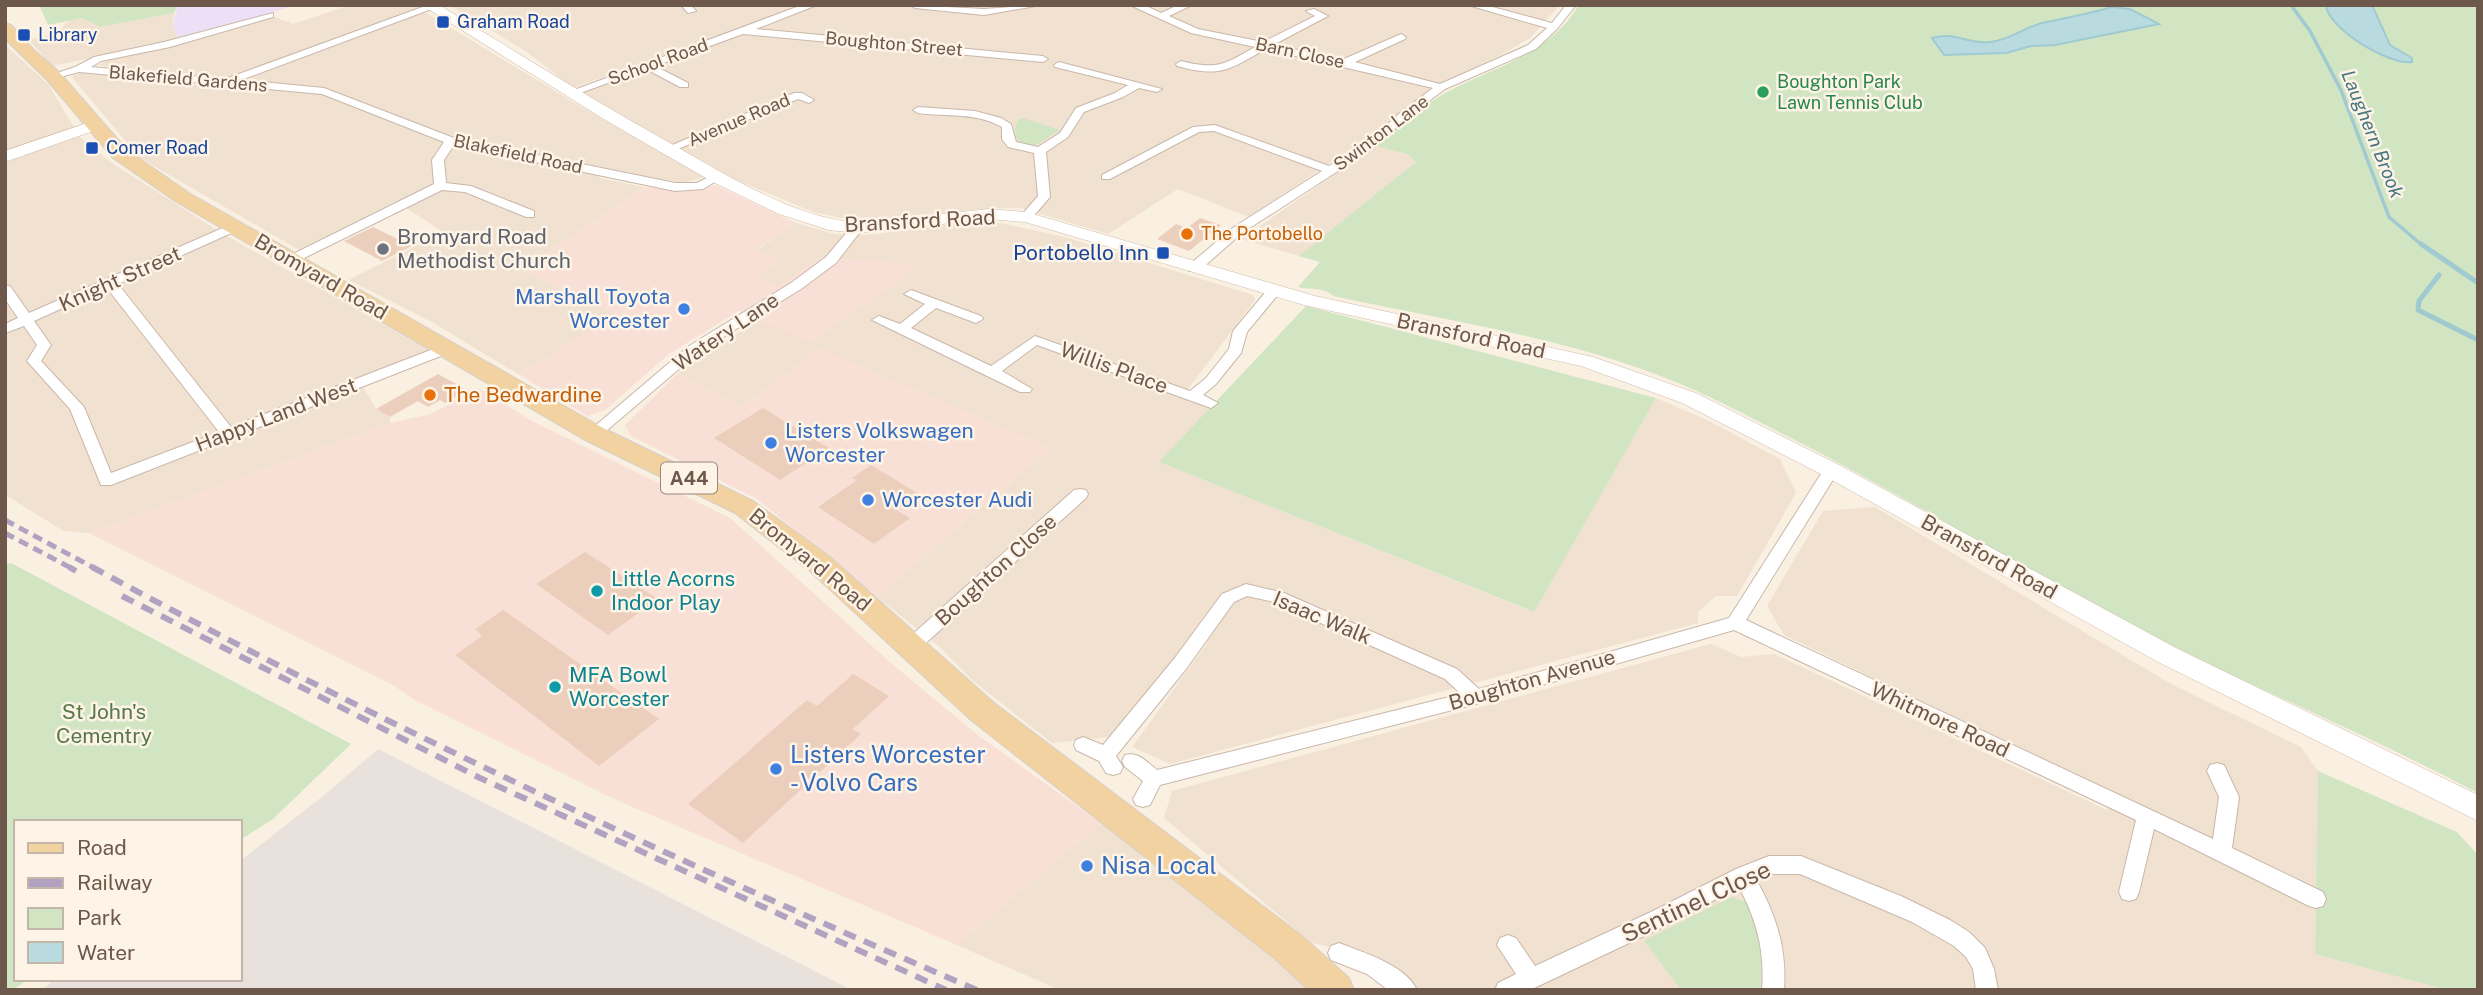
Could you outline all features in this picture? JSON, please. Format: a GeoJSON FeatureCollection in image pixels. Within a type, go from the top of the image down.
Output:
{"type":"FeatureCollection","features":[{"type":"Feature","properties":{"kind":"main road","name":"Bransford Road"},"geometry":{"type":"LineString","coordinates":[[431,6],[571,93],[717,177],[785,210],[835,226],[857,228],[989,214],[1026,217],[1274,291],[1586,361],[1644,380],[1689,398],[1830,470],[2167,655],[2478,809]]}},
{"type":"Feature","properties":{"kind":"main road","name":"Bromyard Road"},"geometry":{"type":"LineString","coordinates":[[7,33],[53,76],[120,155],[138,168],[234,227],[594,434],[744,507],[820,564],[982,711],[1325,958],[1336,990]]}},
{"type":"Feature","properties":{"kind":"main road"},"geometry":{"type":"LineString","coordinates":[[5,157],[93,126]]}},
{"type":"Feature","properties":{"kind":"street","name":"School Road"},"geometry":{"type":"LineString","coordinates":[[571,93],[812,5]]}},
{"type":"Feature","properties":{"kind":"street"},"geometry":{"type":"LineString","coordinates":[[915,5],[984,12],[1037,5]]}},
{"type":"Feature","properties":{"kind":"street","name":"Barn Close"},"geometry":{"type":"LineString","coordinates":[[1135,5],[1195,31],[1266,45],[1441,87]]}},
{"type":"Feature","properties":{"kind":"street"},"geometry":{"type":"LineString","coordinates":[[1161,16],[1187,5]]}},
{"type":"Feature","properties":{"kind":"street"},"geometry":{"type":"LineString","coordinates":[[1473,5],[1554,27]]}},
{"type":"Feature","properties":{"kind":"street","name":"Swinton Lane"},"geometry":{"type":"LineString","coordinates":[[1194,268],[1238,230],[1371,145],[1405,114],[1441,87],[1532,47],[1554,27],[1571,5]]}},
{"type":"Feature","properties":{"kind":"street"},"geometry":{"type":"LineString","coordinates":[[224,83],[431,6]]}},
{"type":"Feature","properties":{"kind":"street"},"geometry":{"type":"LineString","coordinates":[[1181,64],[1200,69],[1223,69],[1288,32],[1324,16],[1311,10]]}},
{"type":"Feature","properties":{"kind":"street"},"geometry":{"type":"LineString","coordinates":[[79,69],[98,59],[166,45],[270,15]]}},
{"type":"Feature","properties":{"kind":"street","name":"Boughton Street"},"geometry":{"type":"LineString","coordinates":[[745,31],[1043,59]]}},
{"type":"Feature","properties":{"kind":"street"},"geometry":{"type":"LineString","coordinates":[[1345,63],[1401,37]]}},
{"type":"Feature","properties":{"kind":"street"},"geometry":{"type":"LineString","coordinates":[[648,66],[684,85]]}},
{"type":"Feature","properties":{"kind":"street","name":"Blakefield Gardens"},"geometry":{"type":"LineString","coordinates":[[53,76],[79,69],[324,91]]}},
{"type":"Feature","properties":{"kind":"street"},"geometry":{"type":"LineString","coordinates":[[1066,70],[1157,89]]}},
{"type":"Feature","properties":{"kind":"street"},"geometry":{"type":"LineString","coordinates":[[918,110],[930,117],[985,114],[1007,125],[1008,139],[1012,145],[1040,151],[1064,135],[1080,110],[1138,84]]}},
{"type":"Feature","properties":{"kind":"street","name":"Blakefield Road"},"geometry":{"type":"LineString","coordinates":[[324,91],[451,141],[676,187],[699,186],[717,177]]}},
{"type":"Feature","properties":{"kind":"street","name":"Avenue Road"},"geometry":{"type":"LineString","coordinates":[[669,149],[798,95],[809,100]]}},
{"type":"Feature","properties":{"kind":"street"},"geometry":{"type":"LineString","coordinates":[[1106,177],[1197,129],[1207,128],[1226,132],[1331,171]]}},
{"type":"Feature","properties":{"kind":"street"},"geometry":{"type":"LineString","coordinates":[[440,186],[436,169],[438,156],[451,141]]}},
{"type":"Feature","properties":{"kind":"street"},"geometry":{"type":"LineString","coordinates":[[1026,217],[1044,197],[1040,151]]}},
{"type":"Feature","properties":{"kind":"street"},"geometry":{"type":"LineString","coordinates":[[292,260],[440,186],[467,189],[530,214]]}},
{"type":"Feature","properties":{"kind":"street","name":"Knight Street"},"geometry":{"type":"LineString","coordinates":[[5,330],[234,227]]}},
{"type":"Feature","properties":{"kind":"street","name":"Watery Lane"},"geometry":{"type":"LineString","coordinates":[[594,434],[694,349],[756,312],[831,260],[857,228]]}},
{"type":"Feature","properties":{"kind":"street"},"geometry":{"type":"LineString","coordinates":[[111,284],[229,434]]}},
{"type":"Feature","properties":{"kind":"street"},"geometry":{"type":"LineString","coordinates":[[5,289],[27,320]]}},
{"type":"Feature","properties":{"kind":"street","name":"Willis Place"},"geometry":{"type":"LineString","coordinates":[[1193,396],[1211,381],[1236,350],[1240,331],[1274,291]]}},
{"type":"Feature","properties":{"kind":"street"},"geometry":{"type":"LineString","coordinates":[[911,293],[976,318]]}},
{"type":"Feature","properties":{"kind":"street"},"geometry":{"type":"LineString","coordinates":[[902,329],[933,303]]}},
{"type":"Feature","properties":{"kind":"street","name":"Happy Land West"},"geometry":{"type":"LineString","coordinates":[[27,320],[44,345],[34,360],[36,365],[77,407],[106,481],[446,349]]}},
{"type":"Feature","properties":{"kind":"street"},"geometry":{"type":"LineString","coordinates":[[879,320],[1025,389]]}},
{"type":"Feature","properties":{"kind":"street","name":"Willis Place"},"geometry":{"type":"LineString","coordinates":[[992,372],[1035,340],[1211,403]]}},
{"type":"Feature","properties":{"kind":"street"},"geometry":{"type":"LineString","coordinates":[[1735,623],[1830,470]]}},
{"type":"Feature","properties":{"kind":"street","name":"Boughton Close"},"geometry":{"type":"LineString","coordinates":[[911,646],[1080,494]]}},
{"type":"Feature","properties":{"kind":"street","name":"Isaac Walk"},"geometry":{"type":"LineString","coordinates":[[1083,745],[1109,761],[1228,598],[1246,590],[1278,597],[1451,674],[1476,697]]}},
{"type":"Feature","properties":{"kind":"street","name":"Boughton Avenue"},"geometry":{"type":"LineString","coordinates":[[1154,779],[1476,697],[1735,623]]}},
{"type":"Feature","properties":{"kind":"street","name":"Whitmore Road"},"geometry":{"type":"LineString","coordinates":[[1735,623],[2147,816],[2316,899]]}},
{"type":"Feature","properties":{"kind":"street"},"geometry":{"type":"LineString","coordinates":[[1132,761],[1154,779],[1143,799]]}},
{"type":"Feature","properties":{"kind":"street"},"geometry":{"type":"LineString","coordinates":[[2217,771],[2229,797],[2221,852]]}},
{"type":"Feature","properties":{"kind":"street"},"geometry":{"type":"LineString","coordinates":[[2129,892],[2147,816]]}},
{"type":"Feature","properties":{"kind":"street","name":"Sentinel Close"},"geometry":{"type":"LineString","coordinates":[[1506,990],[1769,864],[1801,865],[1947,928],[1973,948],[1983,962],[1987,990]]}},
{"type":"Feature","properties":{"kind":"street"},"geometry":{"type":"LineString","coordinates":[[1743,875],[1765,915],[1776,965],[1773,990]]}},
{"type":"Feature","properties":{"kind":"street"},"geometry":{"type":"LineString","coordinates":[[1508,945],[1531,978]]}},
{"type":"Feature","properties":{"kind":"street"},"geometry":{"type":"LineString","coordinates":[[1325,958],[1375,967],[1406,990]]}},
{"type":"Feature","properties":{"kind":"shaded area"},"geometry":{"type":"Polygon","coordinates":[[[178,5],[296,5],[178,40],[173,24],[178,5]]]}},
{"type":"Feature","properties":{"kind":"shaded area"},"geometry":{"type":"Polygon","coordinates":[[[350,5],[413,5],[578,105],[705,177],[683,183],[609,170],[599,178],[644,187],[522,270],[616,314],[518,374],[432,322],[349,280],[443,232],[396,201],[301,251],[140,158],[71,76],[82,73],[205,86],[212,80],[98,65],[110,58],[272,16],[293,24],[350,5]]]}},
{"type":"Feature","properties":{"kind":"shaded area"},"geometry":{"type":"Polygon","coordinates":[[[449,5],[1560,5],[1530,38],[1435,86],[1363,141],[1249,217],[1178,189],[1108,234],[1021,208],[992,208],[856,221],[813,212],[732,178],[580,93],[643,69],[637,65],[573,88],[527,52],[449,5]]]}},
{"type":"Feature","properties":{"kind":"shaded area"},"geometry":{"type":"Polygon","coordinates":[[[174,13],[173,24],[178,40],[52,66],[29,40],[58,33],[70,19],[82,18],[100,27],[174,13]]]}},
{"type":"Feature","properties":{"kind":"shaded area"},"geometry":{"type":"Polygon","coordinates":[[[5,45],[48,84],[80,137],[109,161],[220,232],[430,351],[358,378],[376,409],[390,417],[390,423],[89,533],[64,531],[5,495],[5,45]]]}},
{"type":"Feature","properties":{"kind":"shaded area"},"geometry":{"type":"Polygon","coordinates":[[[1376,146],[1407,154],[1416,162],[1300,256],[1320,262],[1241,239],[1376,146]]]}},
{"type":"Feature","properties":{"kind":"shaded area"},"geometry":{"type":"Polygon","coordinates":[[[715,185],[796,223],[757,249],[781,261],[758,276],[779,286],[821,257],[913,264],[906,277],[810,343],[739,311],[669,354],[605,410],[587,416],[518,374],[615,314],[522,270],[644,187],[697,190],[715,185]]]}},
{"type":"Feature","properties":{"kind":"shaded area"},"geometry":{"type":"Polygon","coordinates":[[[977,221],[1006,224],[1068,238],[1253,295],[1255,300],[1182,397],[1212,409],[1159,462],[1533,612],[1656,398],[1707,420],[1780,459],[1796,493],[1737,596],[1716,596],[1698,612],[1698,623],[1170,764],[1132,747],[1208,642],[1193,636],[1110,737],[1052,743],[972,680],[941,648],[877,597],[1050,449],[820,349],[740,407],[677,374],[759,319],[811,343],[821,257],[779,286],[757,276],[757,250],[796,223],[834,234],[866,235],[977,221]]]}},
{"type":"Feature","properties":{"kind":"shaded area"},"geometry":{"type":"Polygon","coordinates":[[[820,348],[1051,448],[877,597],[757,499],[631,436],[625,425],[677,374],[740,407],[820,348]]]}},
{"type":"Feature","properties":{"kind":"shaded area"},"geometry":{"type":"Polygon","coordinates":[[[479,388],[532,421],[730,518],[891,663],[979,736],[1101,823],[957,945],[616,800],[89,533],[390,423],[431,414],[479,388]]]}},
{"type":"Feature","properties":{"kind":"shaded area"},"geometry":{"type":"Polygon","coordinates":[[[1875,507],[2171,684],[2301,747],[2318,771],[2315,954],[2447,990],[1414,990],[1365,954],[1312,943],[1164,818],[1172,791],[1711,644],[1741,657],[1774,654],[2107,810],[2112,793],[1784,635],[1767,606],[1823,511],[1875,507]]]}},
{"type":"Feature","properties":{"kind":"shaded area"},"geometry":{"type":"Polygon","coordinates":[[[378,749],[852,990],[41,990],[53,981],[242,981],[242,859],[378,749]]]}},
{"type":"Feature","properties":{"kind":"shaded area"},"geometry":{"type":"Polygon","coordinates":[[[1101,823],[1298,979],[1307,990],[1060,990],[957,945],[1101,823]]]}},
{"type":"Feature","properties":{"kind":"green space"},"geometry":{"type":"Polygon","coordinates":[[[39,5],[178,5],[174,13],[100,27],[82,18],[48,25],[39,5]]]}},
{"type":"Feature","properties":{"kind":"green space"},"geometry":{"type":"Polygon","coordinates":[[[1579,5],[2478,5],[2478,793],[2098,608],[1902,497],[1679,383],[1583,350],[1298,287],[1320,262],[1299,256],[1416,162],[1407,154],[1376,146],[1378,143],[1439,96],[1538,47],[1567,22],[1579,5]]]}},
{"type":"Feature","properties":{"kind":"green space"},"geometry":{"type":"Polygon","coordinates":[[[1023,118],[1060,130],[1033,147],[1019,141],[1015,135],[1018,120],[1023,118]]]}},
{"type":"Feature","properties":{"kind":"green space"},"geometry":{"type":"Polygon","coordinates":[[[1306,306],[1656,398],[1534,612],[1159,462],[1306,306]]]}},
{"type":"Feature","properties":{"kind":"green space","name":"St John's Cementry"},"geometry":{"type":"Polygon","coordinates":[[[11,563],[351,744],[273,819],[242,839],[242,820],[14,820],[14,981],[25,981],[13,990],[5,990],[5,565],[11,563]]]}},
{"type":"Feature","properties":{"kind":"green space"},"geometry":{"type":"Polygon","coordinates":[[[2318,771],[2457,832],[2478,855],[2478,990],[2447,990],[2315,954],[2318,771]]]}},
{"type":"Feature","properties":{"kind":"green space"},"geometry":{"type":"Polygon","coordinates":[[[1731,897],[1746,903],[1756,920],[1761,957],[1760,990],[1681,990],[1644,941],[1731,897]]]}},
{"type":"Feature","properties":{"kind":"water"},"geometry":{"type":"Polygon","coordinates":[[[2326,5],[2372,5],[2390,45],[2412,58],[2412,62],[2389,58],[2361,44],[2337,24],[2326,5]]]}},
{"type":"Feature","properties":{"kind":"water"},"geometry":{"type":"Polygon","coordinates":[[[2112,7],[2130,9],[2159,24],[2055,45],[2031,46],[2006,53],[1944,55],[1932,38],[1949,36],[1975,42],[1997,41],[2042,23],[2112,7]]]}},
{"type":"Feature","properties":{"kind":"building","name":"The Portobello"},"geometry":{"type":"Polygon","coordinates":[[[1200,218],[1221,225],[1189,251],[1157,239],[1176,224],[1187,228],[1200,218]]]}},
{"type":"Feature","properties":{"kind":"building","name":"Bromyard Road Methodist Church"},"geometry":{"type":"Polygon","coordinates":[[[373,227],[412,246],[382,261],[344,241],[373,227]]]}},
{"type":"Feature","properties":{"kind":"building","name":"The Bedwardine"},"geometry":{"type":"Polygon","coordinates":[[[438,374],[467,390],[445,403],[440,400],[428,407],[418,401],[390,417],[376,409],[438,374]]]}},
{"type":"Feature","properties":{"kind":"building","name":"Listers Volkswagen Worcester"},"geometry":{"type":"Polygon","coordinates":[[[763,408],[829,448],[780,480],[714,438],[763,408]]]}},
{"type":"Feature","properties":{"kind":"building","name":"Worcester Audi"},"geometry":{"type":"Polygon","coordinates":[[[871,465],[919,494],[896,510],[910,518],[874,544],[818,507],[857,480],[852,478],[871,465]]]}},
{"type":"Feature","properties":{"kind":"building","name":"Little Acorns Indoor Play"},"geometry":{"type":"Polygon","coordinates":[[[585,552],[658,599],[608,635],[536,584],[585,552]]]}},
{"type":"Feature","properties":{"kind":"building","name":"MFA Bowl Worcester"},"geometry":{"type":"Polygon","coordinates":[[[503,610],[659,719],[599,766],[455,655],[482,636],[475,629],[503,610]]]}},
{"type":"Feature","properties":{"kind":"building","name":"Listers Worcester - Volvo Cars"},"geometry":{"type":"Polygon","coordinates":[[[853,674],[889,696],[853,729],[861,734],[743,843],[688,804],[807,700],[817,706],[853,674]]]}},
{"type":"Feature","properties":{"kind":"waterway","name":"Laughern Brook"},"geometry":{"type":"LineString","coordinates":[[2291,5],[2310,31],[2341,90],[2389,217],[2423,246]]}},
{"type":"Feature","properties":{"kind":"waterway","name":"Laughern Brook"},"geometry":{"type":"LineString","coordinates":[[2421,244],[2478,283]]}},
{"type":"Feature","properties":{"kind":"waterway"},"geometry":{"type":"LineString","coordinates":[[2439,275],[2419,301],[2418,310],[2478,340]]}},
{"type":"Feature","properties":{"kind":"railway"},"geometry":{"type":"LineString","coordinates":[[5,520],[96,569]]}},
{"type":"Feature","properties":{"kind":"railway"},"geometry":{"type":"LineString","coordinates":[[5,533],[73,569]]}},
{"type":"Feature","properties":{"kind":"railway"},"geometry":{"type":"LineString","coordinates":[[69,567],[76,571]]}},
{"type":"Feature","properties":{"kind":"railway"},"geometry":{"type":"LineString","coordinates":[[92,567],[419,736],[752,892],[977,990]]}},
{"type":"Feature","properties":{"kind":"railway"},"geometry":{"type":"LineString","coordinates":[[122,596],[480,778],[946,990]]}},
{"type":"Feature","properties":{"kind":"place","name":"Graham Road"},"geometry":{"type":"Point","coordinates":[443,22]}},
{"type":"Feature","properties":{"kind":"place","name":"Library"},"geometry":{"type":"Point","coordinates":[24,35]}},
{"type":"Feature","properties":{"kind":"place","name":"Boughton Park Lawn Tennis Club"},"geometry":{"type":"Point","coordinates":[1763,92]}},
{"type":"Feature","properties":{"kind":"place","name":"Comer Road"},"geometry":{"type":"Point","coordinates":[92,148]}},
{"type":"Feature","properties":{"kind":"place","name":"The Portobello"},"geometry":{"type":"Point","coordinates":[1187,234]}},
{"type":"Feature","properties":{"kind":"place","name":"Bromyard Road Methodist Church"},"geometry":{"type":"Point","coordinates":[383,249]}},
{"type":"Feature","properties":{"kind":"place","name":"Portobello Inn"},"geometry":{"type":"Point","coordinates":[1163,253]}},
{"type":"Feature","properties":{"kind":"place","name":"Marshall Toyota Worcester"},"geometry":{"type":"Point","coordinates":[684,309]}},
{"type":"Feature","properties":{"kind":"place","name":"The Bedwardine"},"geometry":{"type":"Point","coordinates":[430,395]}},
{"type":"Feature","properties":{"kind":"place","name":"Listers Volkswagen Worcester"},"geometry":{"type":"Point","coordinates":[771,443]}},
{"type":"Feature","properties":{"kind":"place","name":"Worcester Audi"},"geometry":{"type":"Point","coordinates":[868,500]}},
{"type":"Feature","properties":{"kind":"place","name":"Little Acorns Indoor Play"},"geometry":{"type":"Point","coordinates":[597,591]}},
{"type":"Feature","properties":{"kind":"place","name":"MFA Bowl Worcester"},"geometry":{"type":"Point","coordinates":[555,687]}},
{"type":"Feature","properties":{"kind":"place","name":"Listers Worcester - Volvo Cars"},"geometry":{"type":"Point","coordinates":[776,769]}},
{"type":"Feature","properties":{"kind":"place","name":"Nisa Local"},"geometry":{"type":"Point","coordinates":[1087,866]}}]}
